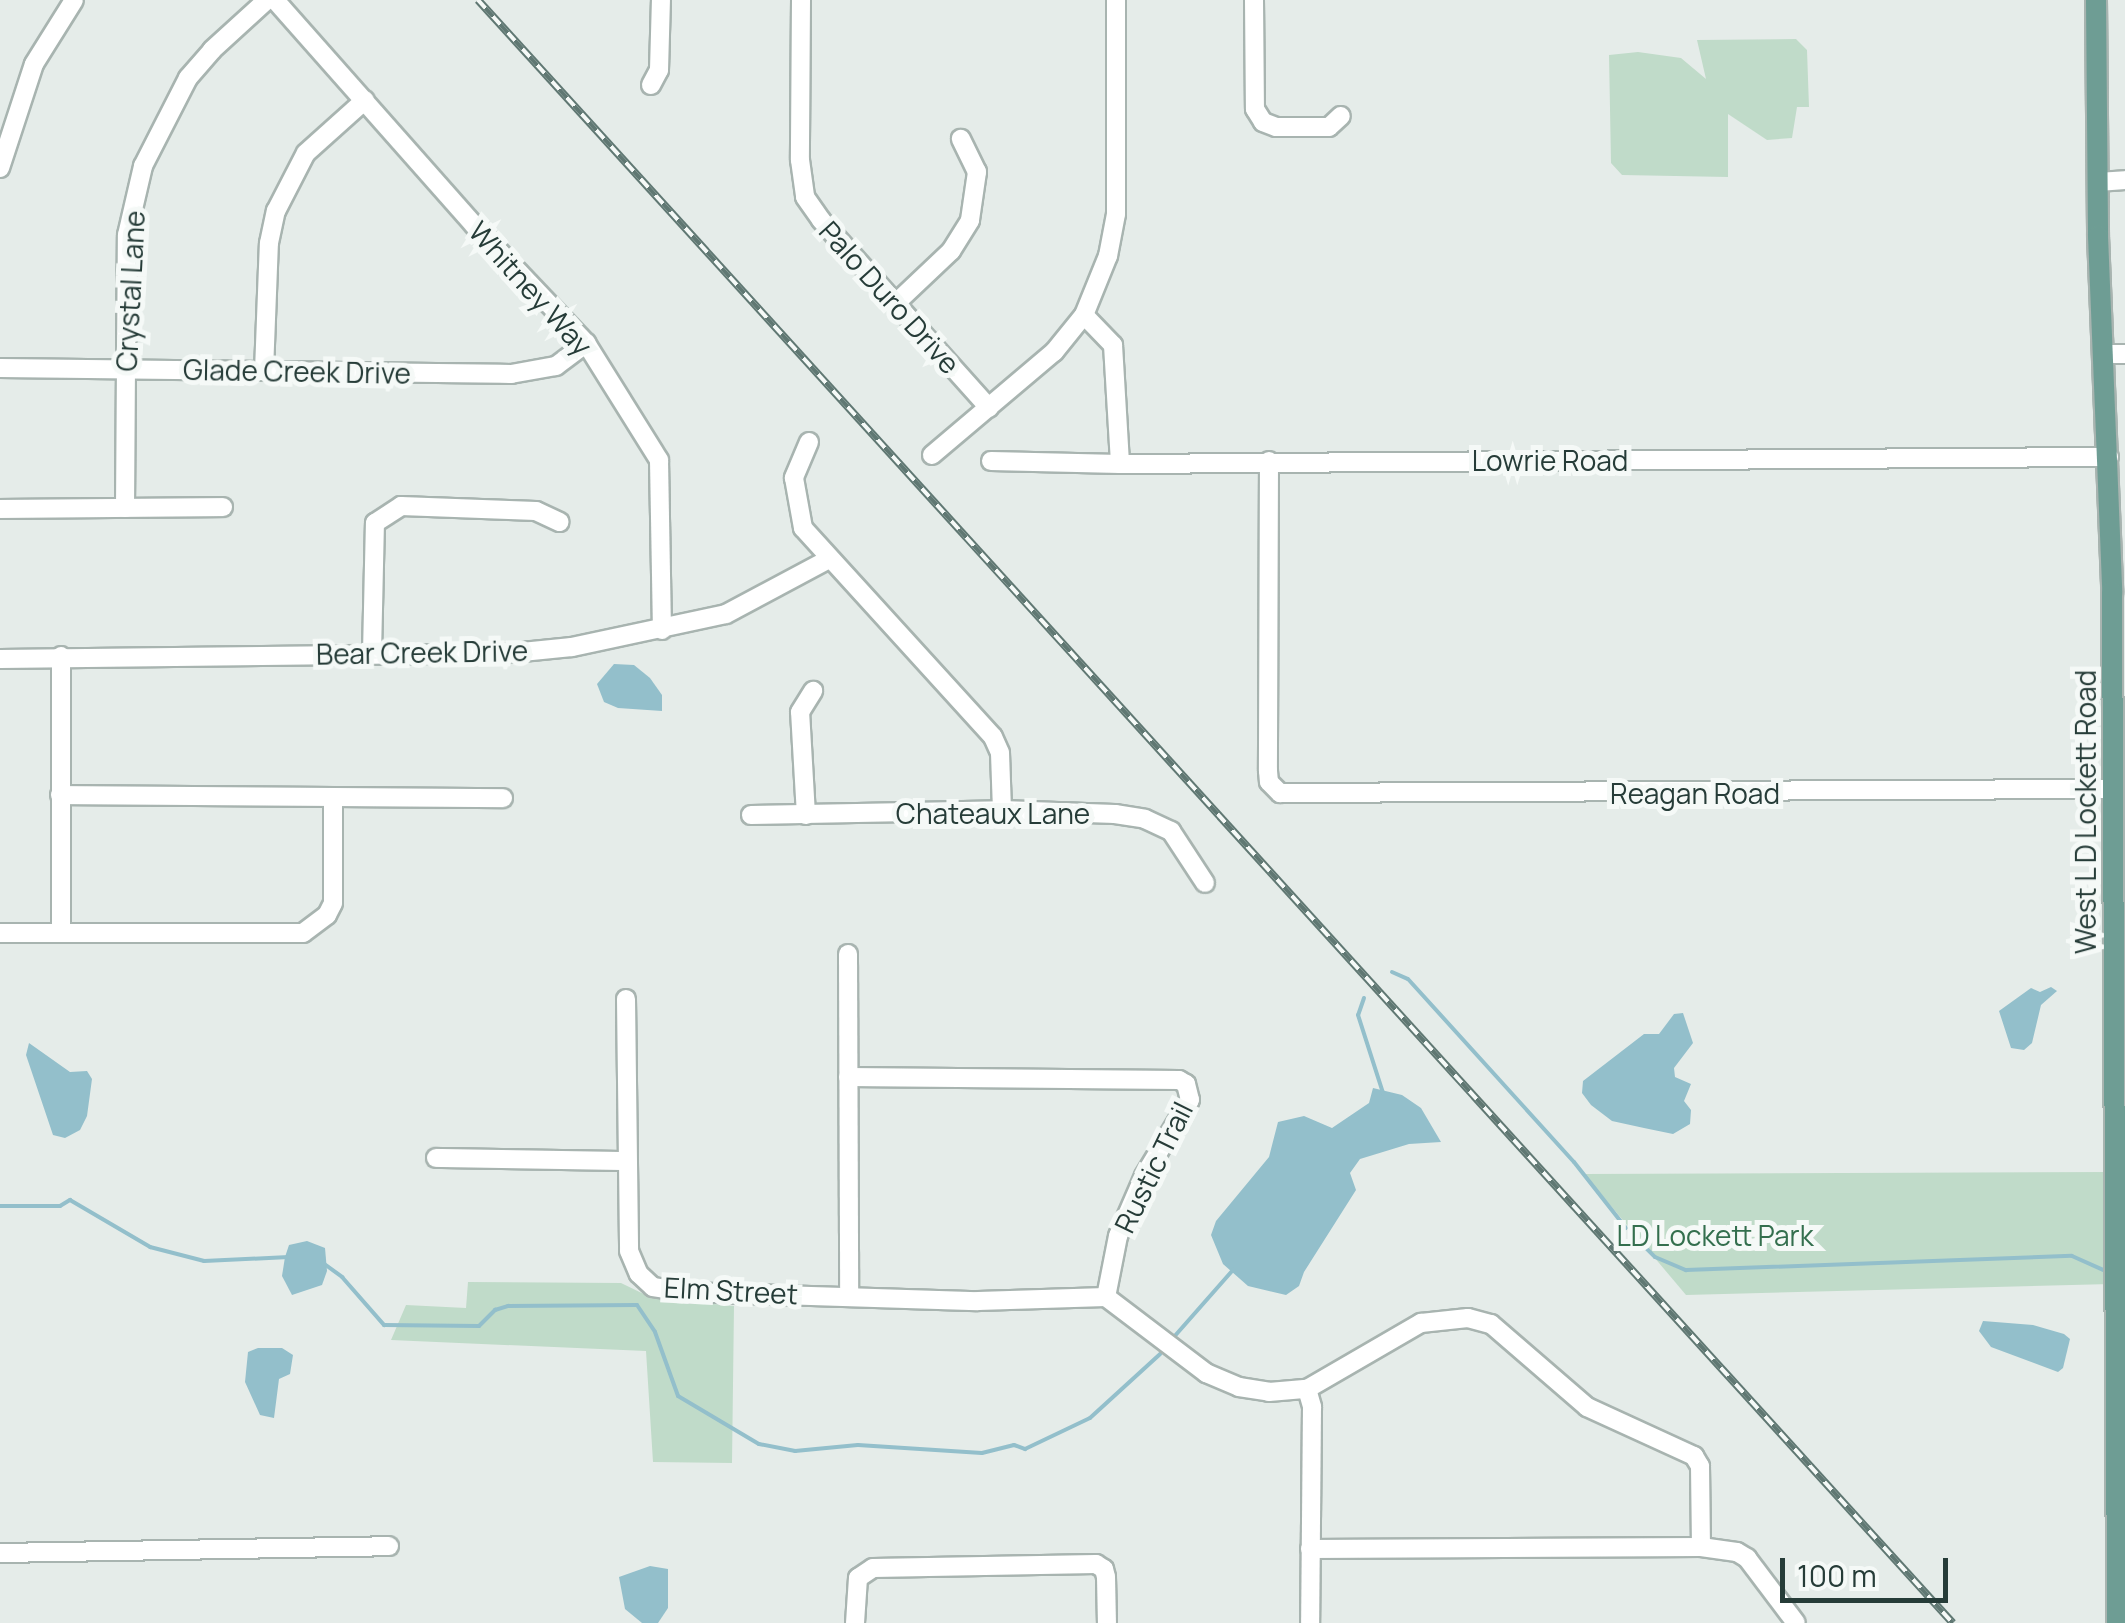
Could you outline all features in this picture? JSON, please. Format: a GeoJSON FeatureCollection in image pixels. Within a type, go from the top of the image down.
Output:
{"type":"FeatureCollection","features":[{"type":"Feature","properties":{"kind":"main road","name":"West L D Lockett Road"},"geometry":{"type":"LineString","coordinates":[[2096,0],[2098,182],[2114,354],[2109,456],[2119,592],[2113,789],[2119,844],[2120,1017],[2122,1449],[2117,1623]]}},
{"type":"Feature","properties":{"kind":"street"},"geometry":{"type":"LineString","coordinates":[[0,168],[34,64],[74,0]]}},
{"type":"Feature","properties":{"kind":"street","name":"Crystal Lane"},"geometry":{"type":"LineString","coordinates":[[125,508],[127,234],[143,166],[188,78],[212,50],[267,0]]}},
{"type":"Feature","properties":{"kind":"street","name":"Whitney Way"},"geometry":{"type":"LineString","coordinates":[[275,0],[474,226],[586,343],[659,460],[662,630]]}},
{"type":"Feature","properties":{"kind":"street"},"geometry":{"type":"LineString","coordinates":[[651,85],[659,70],[661,0]]}},
{"type":"Feature","properties":{"kind":"street","name":"Palo Duro Drive"},"geometry":{"type":"LineString","coordinates":[[802,0],[800,160],[806,196],[821,220],[989,408]]}},
{"type":"Feature","properties":{"kind":"street"},"geometry":{"type":"LineString","coordinates":[[932,455],[1047,359],[1084,314],[1108,256],[1116,214],[1116,0]]}},
{"type":"Feature","properties":{"kind":"street"},"geometry":{"type":"LineString","coordinates":[[1254,0],[1255,109],[1264,122],[1276,128],[1329,127],[1341,116]]}},
{"type":"Feature","properties":{"kind":"street"},"geometry":{"type":"LineString","coordinates":[[264,371],[270,243],[276,210],[306,154],[365,100]]}},
{"type":"Feature","properties":{"kind":"street"},"geometry":{"type":"LineString","coordinates":[[896,302],[951,252],[970,220],[977,172],[961,139]]}},
{"type":"Feature","properties":{"kind":"street"},"geometry":{"type":"LineString","coordinates":[[2098,182],[2125,180]]}},
{"type":"Feature","properties":{"kind":"street"},"geometry":{"type":"LineString","coordinates":[[1084,314],[1113,345],[1120,464]]}},
{"type":"Feature","properties":{"kind":"street","name":"Glade Creek Drive"},"geometry":{"type":"LineString","coordinates":[[0,368],[511,374],[556,366],[586,343]]}},
{"type":"Feature","properties":{"kind":"street"},"geometry":{"type":"LineString","coordinates":[[809,442],[794,478],[795,502],[803,528],[828,560],[993,736],[1000,753],[1002,810]]}},
{"type":"Feature","properties":{"kind":"street","name":"Lowrie Road"},"geometry":{"type":"LineString","coordinates":[[991,461],[1120,464],[2109,456]]}},
{"type":"Feature","properties":{"kind":"street","name":"Reagan Road"},"geometry":{"type":"LineString","coordinates":[[1269,461],[1268,771],[1269,782],[1278,791],[1832,793],[2113,789]]}},
{"type":"Feature","properties":{"kind":"street"},"geometry":{"type":"LineString","coordinates":[[372,653],[374,523],[401,506],[536,511],[560,522]]}},
{"type":"Feature","properties":{"kind":"street"},"geometry":{"type":"LineString","coordinates":[[0,509],[223,507]]}},
{"type":"Feature","properties":{"kind":"street","name":"Bear Creek Drive"},"geometry":{"type":"LineString","coordinates":[[0,659],[512,653],[662,630],[726,614],[828,560]]}},
{"type":"Feature","properties":{"kind":"street"},"geometry":{"type":"LineString","coordinates":[[60,656],[60,933]]}},
{"type":"Feature","properties":{"kind":"street"},"geometry":{"type":"LineString","coordinates":[[806,814],[799,724],[802,704],[813,691]]}},
{"type":"Feature","properties":{"kind":"street"},"geometry":{"type":"LineString","coordinates":[[60,794],[503,798]]}},
{"type":"Feature","properties":{"kind":"street"},"geometry":{"type":"LineString","coordinates":[[0,933],[303,934],[327,915],[333,903],[333,798]]}},
{"type":"Feature","properties":{"kind":"street","name":"Chateaux Lane"},"geometry":{"type":"LineString","coordinates":[[751,815],[1002,810],[1145,819],[1171,831],[1206,883]]}},
{"type":"Feature","properties":{"kind":"street"},"geometry":{"type":"LineString","coordinates":[[848,954],[848,1295]]}},
{"type":"Feature","properties":{"kind":"street","name":"Elm Street"},"geometry":{"type":"LineString","coordinates":[[626,999],[629,1251],[639,1274],[653,1287],[684,1292],[978,1301],[1106,1297]]}},
{"type":"Feature","properties":{"kind":"street","name":"Rustic Trail"},"geometry":{"type":"LineString","coordinates":[[848,1077],[1172,1078],[1186,1084],[1190,1100],[1144,1176],[1118,1236],[1106,1297]]}},
{"type":"Feature","properties":{"kind":"street"},"geometry":{"type":"LineString","coordinates":[[436,1158],[627,1161]]}},
{"type":"Feature","properties":{"kind":"street"},"geometry":{"type":"LineString","coordinates":[[1106,1297],[1216,1378],[1269,1392],[1306,1389],[1421,1323],[1468,1318],[1491,1324],[1587,1407],[1694,1456],[1700,1466],[1701,1548]]}},
{"type":"Feature","properties":{"kind":"street"},"geometry":{"type":"LineString","coordinates":[[1306,1389],[1312,1406],[1310,1623]]}},
{"type":"Feature","properties":{"kind":"street"},"geometry":{"type":"LineString","coordinates":[[0,1554],[390,1546]]}},
{"type":"Feature","properties":{"kind":"street"},"geometry":{"type":"LineString","coordinates":[[1310,1550],[1701,1548],[1747,1558],[1796,1623]]}},
{"type":"Feature","properties":{"kind":"street"},"geometry":{"type":"LineString","coordinates":[[856,1623],[858,1578],[867,1570],[1096,1564],[1104,1569],[1106,1578],[1106,1623]]}},
{"type":"Feature","properties":{"kind":"green space"},"geometry":{"type":"Polygon","coordinates":[[[1796,39],[1807,50],[1809,107],[1797,107],[1792,138],[1767,140],[1728,114],[1728,177],[1622,175],[1611,163],[1609,55],[1638,52],[1681,58],[1706,79],[1697,40],[1796,39]]]}},
{"type":"Feature","properties":{"kind":"green space","name":"LD Lockett Park"},"geometry":{"type":"Polygon","coordinates":[[[2110,1172],[2111,1284],[1686,1295],[1584,1174],[2110,1172]]]}},
{"type":"Feature","properties":{"kind":"green space"},"geometry":{"type":"Polygon","coordinates":[[[468,1282],[621,1283],[652,1298],[734,1306],[732,1463],[653,1462],[646,1351],[391,1340],[406,1305],[466,1308],[468,1282]]]}},
{"type":"Feature","properties":{"kind":"water"},"geometry":{"type":"Polygon","coordinates":[[[614,664],[634,665],[650,678],[662,695],[662,711],[618,708],[604,702],[597,684],[614,664]]]}},
{"type":"Feature","properties":{"kind":"water"},"geometry":{"type":"Polygon","coordinates":[[[2051,987],[2057,991],[2041,1005],[2032,1043],[2024,1050],[2011,1048],[1999,1011],[2031,988],[2040,992],[2051,987]]]}},
{"type":"Feature","properties":{"kind":"water"},"geometry":{"type":"Polygon","coordinates":[[[1683,1013],[1693,1043],[1674,1068],[1675,1077],[1691,1084],[1684,1101],[1691,1110],[1690,1124],[1673,1134],[1612,1121],[1591,1105],[1582,1093],[1583,1081],[1644,1034],[1659,1034],[1674,1014],[1683,1013]]]}},
{"type":"Feature","properties":{"kind":"water"},"geometry":{"type":"Polygon","coordinates":[[[29,1043],[70,1072],[87,1071],[92,1079],[87,1116],[80,1130],[65,1138],[53,1135],[26,1055],[29,1043]]]}},
{"type":"Feature","properties":{"kind":"water"},"geometry":{"type":"Polygon","coordinates":[[[1373,1088],[1402,1095],[1421,1108],[1441,1142],[1409,1144],[1360,1159],[1350,1173],[1356,1190],[1299,1286],[1286,1295],[1248,1286],[1223,1264],[1211,1235],[1216,1221],[1269,1157],[1278,1122],[1304,1116],[1332,1128],[1369,1103],[1373,1088]]]}},
{"type":"Feature","properties":{"kind":"water"},"geometry":{"type":"Polygon","coordinates":[[[307,1241],[325,1248],[327,1271],[322,1285],[292,1295],[282,1276],[285,1257],[289,1245],[307,1241]]]}},
{"type":"Feature","properties":{"kind":"water"},"geometry":{"type":"Polygon","coordinates":[[[1983,1321],[2033,1325],[2064,1334],[2070,1339],[2063,1368],[2058,1372],[1991,1347],[1979,1331],[1983,1321]]]}},
{"type":"Feature","properties":{"kind":"water"},"geometry":{"type":"Polygon","coordinates":[[[282,1348],[293,1355],[290,1374],[279,1379],[274,1418],[260,1415],[245,1382],[248,1352],[282,1348]]]}},
{"type":"Feature","properties":{"kind":"water"},"geometry":{"type":"Polygon","coordinates":[[[650,1566],[668,1569],[668,1608],[658,1623],[642,1623],[625,1609],[619,1577],[650,1566]]]}},
{"type":"Feature","properties":{"kind":"waterway"},"geometry":{"type":"LineString","coordinates":[[1392,972],[1408,979],[1574,1162],[1626,1228]]}},
{"type":"Feature","properties":{"kind":"waterway"},"geometry":{"type":"LineString","coordinates":[[1364,998],[1358,1015],[1383,1093]]}},
{"type":"Feature","properties":{"kind":"waterway"},"geometry":{"type":"LineString","coordinates":[[0,1206],[60,1206],[70,1200],[150,1247],[204,1261],[289,1257]]}},
{"type":"Feature","properties":{"kind":"waterway"},"geometry":{"type":"LineString","coordinates":[[1635,1237],[1655,1257],[1686,1270],[2072,1256],[2103,1270]]}},
{"type":"Feature","properties":{"kind":"waterway"},"geometry":{"type":"LineString","coordinates":[[323,1263],[342,1277],[384,1325],[479,1326],[495,1310],[508,1306],[637,1305],[655,1332],[678,1396],[759,1444],[795,1451],[858,1445],[982,1453],[1014,1445],[1025,1449],[1090,1418],[1160,1354]]}},
{"type":"Feature","properties":{"kind":"waterway"},"geometry":{"type":"LineString","coordinates":[[1173,1338],[1233,1270]]}},
{"type":"Feature","properties":{"kind":"railway"},"geometry":{"type":"LineString","coordinates":[[478,0],[1953,1623]]}}]}
